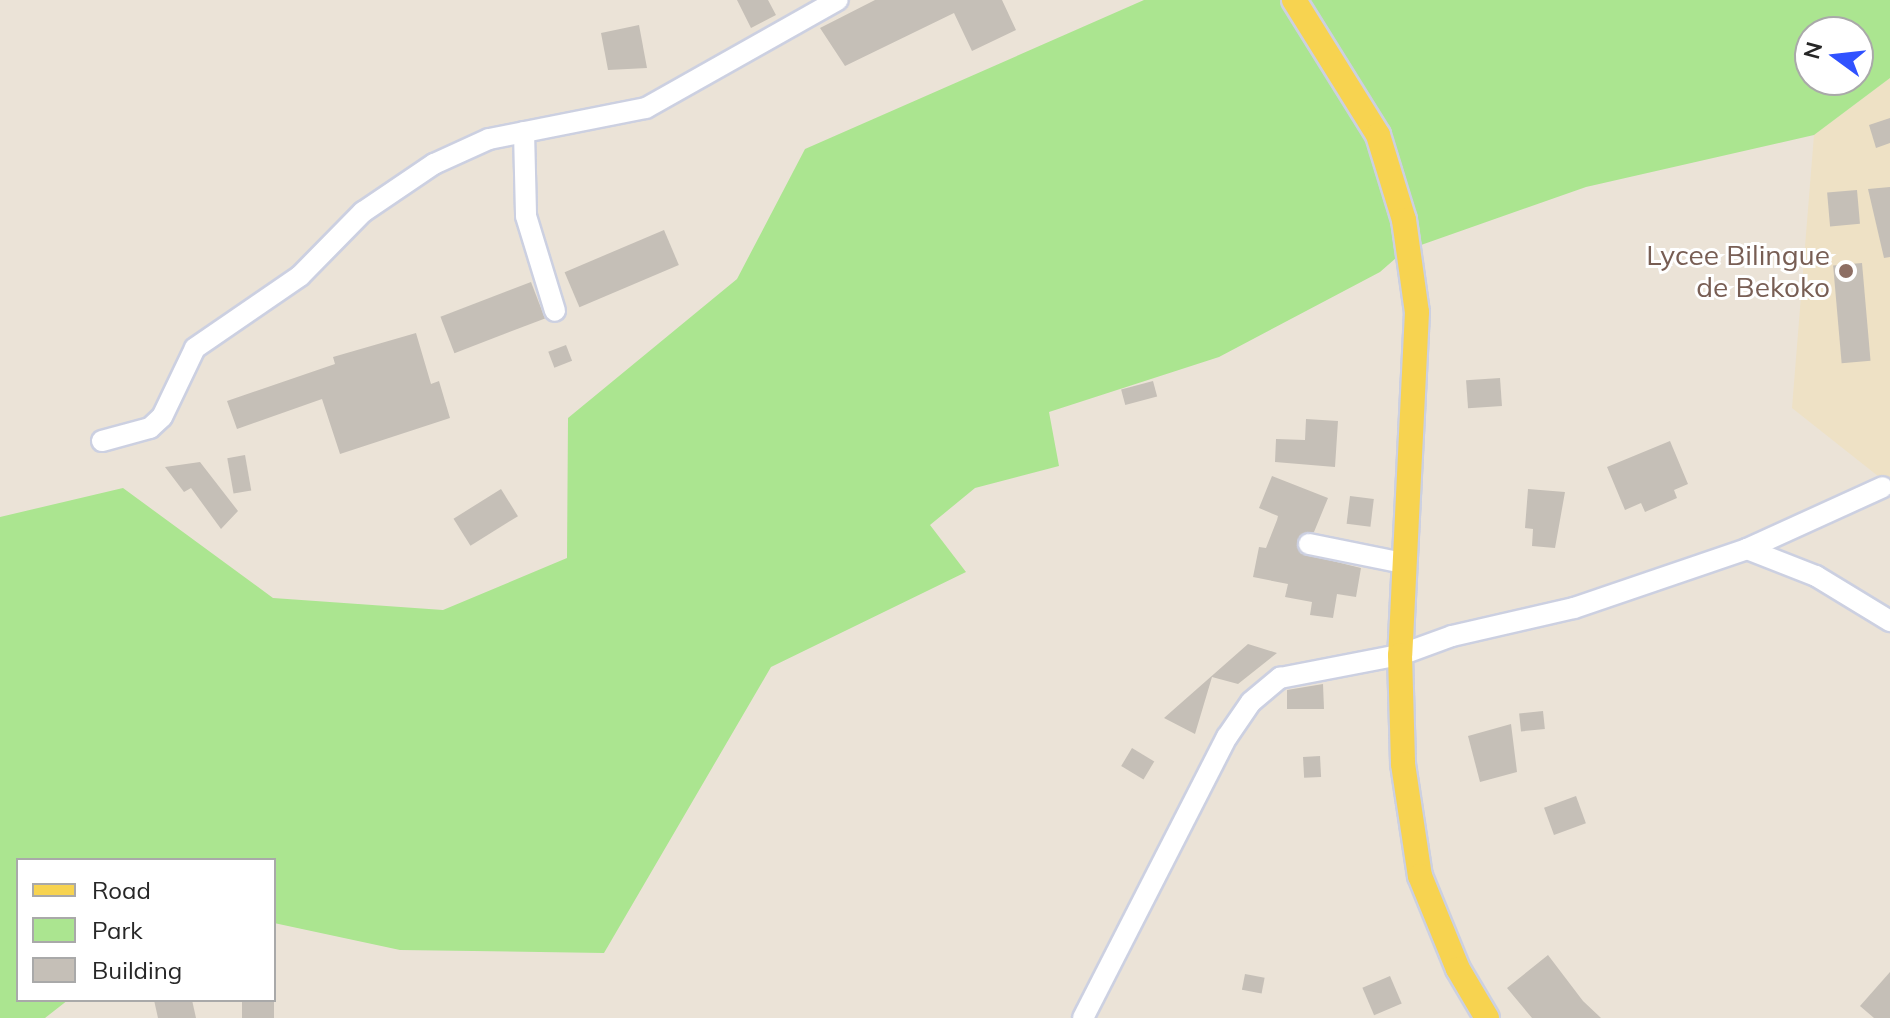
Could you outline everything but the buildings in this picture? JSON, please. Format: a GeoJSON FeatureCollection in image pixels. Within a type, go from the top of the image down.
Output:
{"type":"FeatureCollection","features":[{"type":"Feature","properties":{"kind":"main road"},"geometry":{"type":"LineString","coordinates":[[1294,0],[1378,135],[1404,220],[1417,312],[1400,655],[1403,764],[1420,876],[1458,969],[1487,1018]]}},
{"type":"Feature","properties":{"kind":"street"},"geometry":{"type":"LineString","coordinates":[[102,441],[150,428],[162,417],[195,348],[300,276],[363,212],[459,150],[524,132],[646,108],[838,0]]}},
{"type":"Feature","properties":{"kind":"street"},"geometry":{"type":"LineString","coordinates":[[524,132],[526,216],[555,311]]}},
{"type":"Feature","properties":{"kind":"street"},"geometry":{"type":"LineString","coordinates":[[1083,1018],[1227,737],[1251,702],[1280,678],[1400,655],[1452,636],[1574,608],[1747,549],[1883,487]]}},
{"type":"Feature","properties":{"kind":"street"},"geometry":{"type":"LineString","coordinates":[[1309,544],[1403,563]]}},
{"type":"Feature","properties":{"kind":"street"},"geometry":{"type":"LineString","coordinates":[[1747,549],[1816,576],[1890,621]]}},
{"type":"Feature","properties":{"kind":"shaded area","name":"Lycee Bilingue de Bekoko"},"geometry":{"type":"Polygon","coordinates":[[[1890,78],[1890,479],[1883,480],[1792,408],[1814,135],[1866,96],[1874,96],[1874,90],[1890,78]]]}},
{"type":"Feature","properties":{"kind":"green space"},"geometry":{"type":"Polygon","coordinates":[[[1144,0],[1890,0],[1890,78],[1874,90],[1874,16],[1794,16],[1794,96],[1866,96],[1814,135],[1586,187],[1404,251],[1380,272],[1219,357],[1049,412],[1059,466],[975,488],[930,525],[966,572],[771,667],[604,953],[400,950],[276,923],[276,858],[16,858],[16,1002],[65,1002],[45,1018],[0,1018],[0,517],[123,488],[273,598],[443,610],[567,558],[568,418],[737,279],[805,149],[1144,0]]]}},
{"type":"Feature","properties":{"kind":"place","name":"Lycee Bilingue de Bekoko"},"geometry":{"type":"Point","coordinates":[1846,271]}}]}
